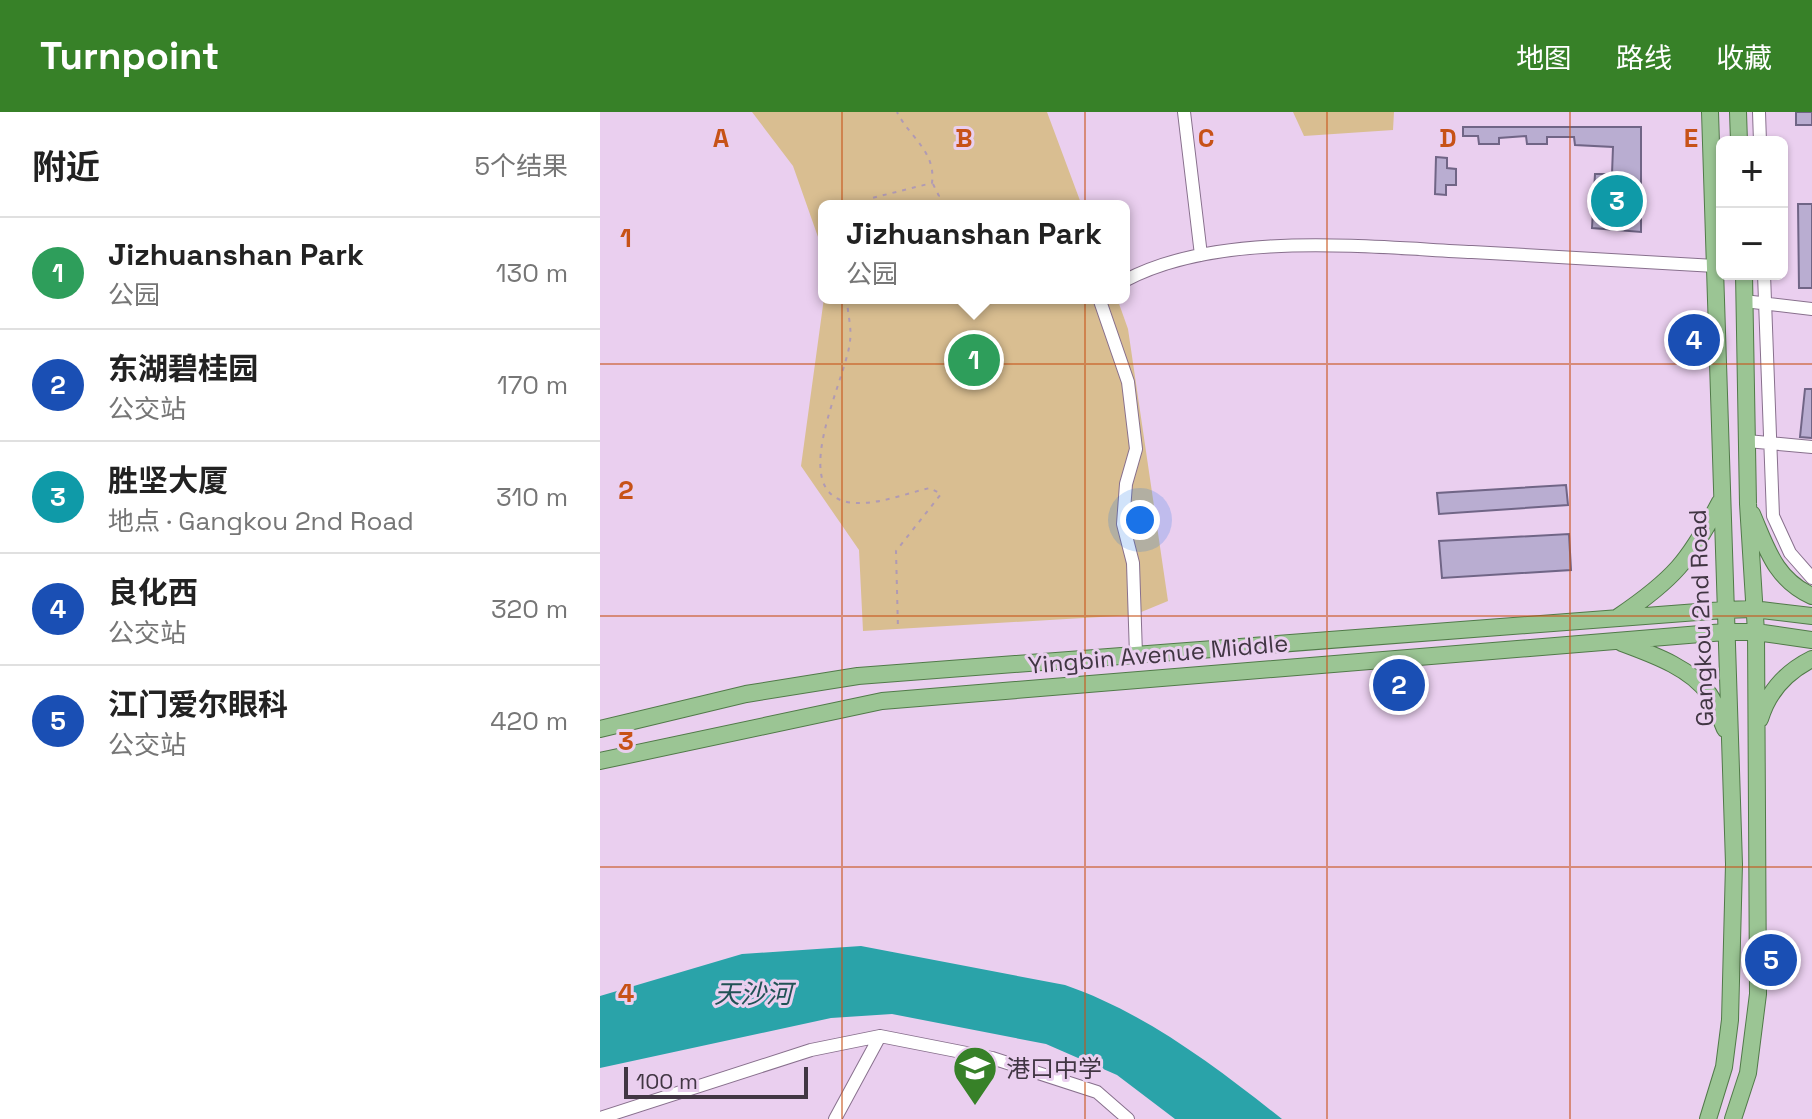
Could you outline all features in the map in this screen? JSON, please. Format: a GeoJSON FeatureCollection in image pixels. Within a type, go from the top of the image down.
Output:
{"type":"FeatureCollection","features":[{"type":"Feature","properties":{"kind":"main road","name":"Gangkou 2nd Road"},"geometry":{"type":"LineString","coordinates":[[1708,1119],[1724,1067],[1730,1020],[1734,864],[1710,112]]}},
{"type":"Feature","properties":{"kind":"main road"},"geometry":{"type":"LineString","coordinates":[[1738,112],[1739,136]]}},
{"type":"Feature","properties":{"kind":"main road","name":"Gangkou 2nd Road"},"geometry":{"type":"LineString","coordinates":[[1733,1119],[1748,1073],[1758,994],[1754,736],[1756,632],[1748,504],[1744,280]]}},
{"type":"Feature","properties":{"kind":"main road"},"geometry":{"type":"LineString","coordinates":[[1720,437],[1747,439]]}},
{"type":"Feature","properties":{"kind":"main road"},"geometry":{"type":"LineString","coordinates":[[1615,618],[1658,590],[1693,553],[1721,500]]}},
{"type":"Feature","properties":{"kind":"main road"},"geometry":{"type":"LineString","coordinates":[[1748,504],[1775,569],[1794,588],[1812,596]]}},
{"type":"Feature","properties":{"kind":"main road","name":"Yingbin Avenue Middle"},"geometry":{"type":"LineString","coordinates":[[600,729],[746,694],[858,676],[1724,610],[1753,609],[1812,616]]}},
{"type":"Feature","properties":{"kind":"main road"},"geometry":{"type":"LineString","coordinates":[[1585,620],[1585,643]]}},
{"type":"Feature","properties":{"kind":"main road","name":"Yingbin Avenue Middle"},"geometry":{"type":"LineString","coordinates":[[600,761],[882,701],[1725,632],[1756,632],[1812,640]]}},
{"type":"Feature","properties":{"kind":"main road"},"geometry":{"type":"LineString","coordinates":[[1616,641],[1664,660],[1687,674],[1708,693],[1729,738]]}},
{"type":"Feature","properties":{"kind":"main road"},"geometry":{"type":"LineString","coordinates":[[1754,736],[1766,699],[1784,679],[1812,659]]}},
{"type":"Feature","properties":{"kind":"main road"},"geometry":{"type":"LineString","coordinates":[[1734,864],[1757,862]]}},
{"type":"Feature","properties":{"kind":"street"},"geometry":{"type":"LineString","coordinates":[[1184,112],[1201,255]]}},
{"type":"Feature","properties":{"kind":"street"},"geometry":{"type":"LineString","coordinates":[[1759,112],[1760,136]]}},
{"type":"Feature","properties":{"kind":"street"},"geometry":{"type":"LineString","coordinates":[[1130,278],[1153,265],[1201,255],[1310,244],[1715,266]]}},
{"type":"Feature","properties":{"kind":"street"},"geometry":{"type":"LineString","coordinates":[[1764,280],[1773,516],[1790,553],[1812,578]]}},
{"type":"Feature","properties":{"kind":"street"},"geometry":{"type":"LineString","coordinates":[[1744,301],[1812,309]]}},
{"type":"Feature","properties":{"kind":"street"},"geometry":{"type":"LineString","coordinates":[[1101,304],[1128,382],[1136,449],[1126,484],[1123,524],[1133,563],[1136,655]]}},
{"type":"Feature","properties":{"kind":"street"},"geometry":{"type":"LineString","coordinates":[[1747,439],[1812,447]]}},
{"type":"Feature","properties":{"kind":"street"},"geometry":{"type":"LineString","coordinates":[[835,1119],[880,1036]]}},
{"type":"Feature","properties":{"kind":"street"},"geometry":{"type":"LineString","coordinates":[[600,1118],[811,1050],[880,1036],[992,1058],[1097,1092],[1128,1119]]}},
{"type":"Feature","properties":{"kind":"path"},"geometry":{"type":"LineString","coordinates":[[897,112],[929,155],[934,167],[932,183],[939,196],[938,200]]}},
{"type":"Feature","properties":{"kind":"path"},"geometry":{"type":"LineString","coordinates":[[873,200],[932,183]]}},
{"type":"Feature","properties":{"kind":"path"},"geometry":{"type":"LineString","coordinates":[[848,304],[851,340],[820,442],[819,468],[828,488],[840,500],[862,503],[930,488],[941,494],[896,551],[898,629]]}},
{"type":"Feature","properties":{"kind":"shaded area"},"geometry":{"type":"Polygon","coordinates":[[[752,112],[1047,112],[1080,200],[818,200],[818,237],[793,166],[752,112]]]}},
{"type":"Feature","properties":{"kind":"shaded area"},"geometry":{"type":"Polygon","coordinates":[[[1293,112],[1394,112],[1393,130],[1304,136],[1293,112]]]}},
{"type":"Feature","properties":{"kind":"shaded area"},"geometry":{"type":"Polygon","coordinates":[[[823,304],[1119,304],[1128,329],[1168,601],[1134,615],[863,631],[859,550],[801,466],[823,304]]]}},
{"type":"Feature","properties":{"kind":"water","name":"天沙河"},"geometry":{"type":"Polygon","coordinates":[[[861,946],[1065,985],[1095,997],[1124,1010],[1179,1043],[1282,1119],[1175,1119],[1117,1075],[1046,1044],[892,1014],[831,1018],[600,1068],[600,996],[742,954],[861,946]]]}},
{"type":"Feature","properties":{"kind":"building"},"geometry":{"type":"Polygon","coordinates":[[[1796,112],[1812,112],[1812,125],[1796,125],[1796,112]]]}},
{"type":"Feature","properties":{"kind":"building"},"geometry":{"type":"Polygon","coordinates":[[[1463,127],[1641,127],[1641,232],[1592,228],[1595,174],[1612,174],[1613,147],[1575,145],[1574,137],[1547,137],[1547,144],[1527,144],[1526,136],[1499,138],[1499,144],[1479,144],[1478,136],[1463,136],[1463,127]]]}},
{"type":"Feature","properties":{"kind":"building"},"geometry":{"type":"Polygon","coordinates":[[[1436,157],[1447,158],[1447,168],[1456,169],[1456,185],[1446,185],[1446,195],[1435,194],[1436,157]]]}},
{"type":"Feature","properties":{"kind":"building"},"geometry":{"type":"Polygon","coordinates":[[[1798,204],[1812,204],[1812,288],[1799,288],[1798,204]]]}},
{"type":"Feature","properties":{"kind":"building"},"geometry":{"type":"Polygon","coordinates":[[[1805,389],[1812,389],[1812,438],[1800,437],[1805,389]]]}},
{"type":"Feature","properties":{"kind":"building"},"geometry":{"type":"Polygon","coordinates":[[[1566,485],[1568,505],[1439,514],[1437,493],[1566,485]]]}},
{"type":"Feature","properties":{"kind":"building"},"geometry":{"type":"Polygon","coordinates":[[[1569,534],[1571,570],[1442,578],[1439,541],[1569,534]]]}},
{"type":"Feature","properties":{"kind":"place","name":"胜坚大厦"},"geometry":{"type":"Point","coordinates":[1617,201]}},
{"type":"Feature","properties":{"kind":"place","name":"良化西"},"geometry":{"type":"Point","coordinates":[1694,340]}},
{"type":"Feature","properties":{"kind":"place","name":"Jizhuanshan Park"},"geometry":{"type":"Point","coordinates":[974,360]}},
{"type":"Feature","properties":{"kind":"place","name":"东湖碧桂园"},"geometry":{"type":"Point","coordinates":[1399,685]}},
{"type":"Feature","properties":{"kind":"place","name":"江门爱尔眼科"},"geometry":{"type":"Point","coordinates":[1771,960]}},
{"type":"Feature","properties":{"kind":"place","name":"港口中学"},"geometry":{"type":"Point","coordinates":[975,1107]}}]}
